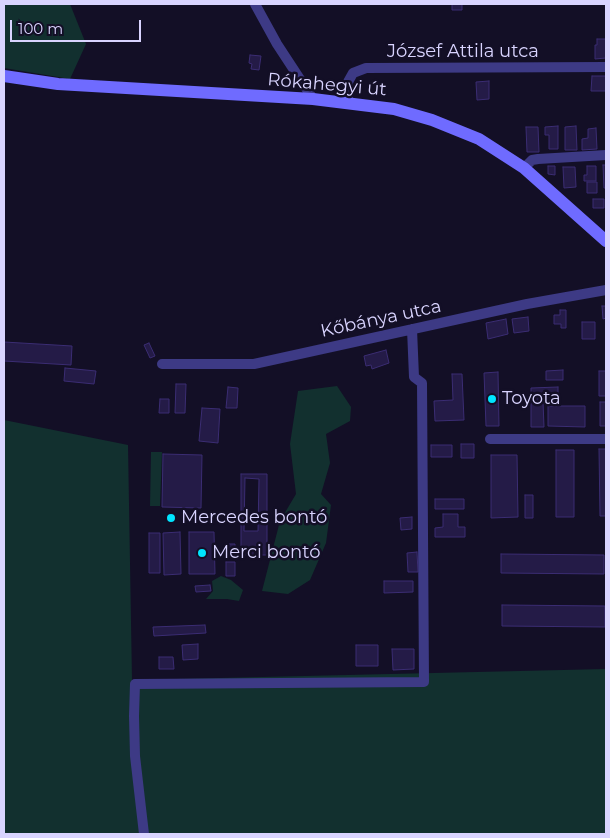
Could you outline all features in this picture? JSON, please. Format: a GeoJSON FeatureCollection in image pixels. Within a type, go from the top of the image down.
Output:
{"type":"FeatureCollection","features":[{"type":"Feature","properties":{"kind":"street"},"geometry":{"type":"LineString","coordinates":[[255,4],[277,44],[313,99]]}},
{"type":"Feature","properties":{"kind":"street","name":"József Attila utca"},"geometry":{"type":"LineString","coordinates":[[348,103],[348,82],[354,73],[366,68],[606,67]]}},
{"type":"Feature","properties":{"kind":"street","name":"Rókahegyi út"},"geometry":{"type":"LineString","coordinates":[[4,76],[58,84],[313,99],[394,109],[432,120],[479,139],[524,168],[606,241]]}},
{"type":"Feature","properties":{"kind":"street"},"geometry":{"type":"LineString","coordinates":[[524,168],[532,160],[538,158],[606,156]]}},
{"type":"Feature","properties":{"kind":"street","name":"Kőbánya utca"},"geometry":{"type":"LineString","coordinates":[[162,364],[254,364],[527,304],[606,290]]}},
{"type":"Feature","properties":{"kind":"street"},"geometry":{"type":"LineString","coordinates":[[144,834],[135,756],[135,684],[424,682],[422,383],[414,377],[412,329]]}},
{"type":"Feature","properties":{"kind":"street"},"geometry":{"type":"LineString","coordinates":[[490,440],[606,438]]}},
{"type":"Feature","properties":{"kind":"green space"},"geometry":{"type":"Polygon","coordinates":[[[4,4],[70,4],[86,44],[70,79],[4,68],[4,4]]]}},
{"type":"Feature","properties":{"kind":"green space"},"geometry":{"type":"Polygon","coordinates":[[[337,386],[351,407],[350,421],[326,434],[330,463],[321,494],[331,505],[326,543],[310,580],[288,594],[262,591],[280,521],[296,494],[290,444],[298,391],[337,386]]]}},
{"type":"Feature","properties":{"kind":"green space"},"geometry":{"type":"Polygon","coordinates":[[[4,420],[128,445],[132,680],[606,669],[606,834],[4,834],[4,420]]]}},
{"type":"Feature","properties":{"kind":"green space"},"geometry":{"type":"Polygon","coordinates":[[[151,452],[162,452],[160,506],[150,506],[151,452]]]}},
{"type":"Feature","properties":{"kind":"green space"},"geometry":{"type":"Polygon","coordinates":[[[221,576],[231,580],[243,590],[239,601],[206,599],[213,591],[212,581],[221,576]]]}},
{"type":"Feature","properties":{"kind":"building"},"geometry":{"type":"Polygon","coordinates":[[[452,4],[462,4],[462,10],[452,10],[452,4]]]}},
{"type":"Feature","properties":{"kind":"building"},"geometry":{"type":"Polygon","coordinates":[[[597,39],[606,39],[606,58],[595,59],[597,39]]]}},
{"type":"Feature","properties":{"kind":"building"},"geometry":{"type":"Polygon","coordinates":[[[250,55],[261,56],[259,70],[251,69],[252,64],[249,63],[250,55]]]}},
{"type":"Feature","properties":{"kind":"building"},"geometry":{"type":"Polygon","coordinates":[[[592,76],[606,76],[606,91],[591,91],[592,76]]]}},
{"type":"Feature","properties":{"kind":"building"},"geometry":{"type":"Polygon","coordinates":[[[489,81],[489,99],[477,100],[476,82],[489,81]]]}},
{"type":"Feature","properties":{"kind":"building"},"geometry":{"type":"Polygon","coordinates":[[[558,126],[558,149],[549,149],[549,135],[545,135],[545,127],[558,126]]]}},
{"type":"Feature","properties":{"kind":"building"},"geometry":{"type":"Polygon","coordinates":[[[576,126],[577,150],[565,150],[565,127],[576,126]]]}},
{"type":"Feature","properties":{"kind":"building"},"geometry":{"type":"Polygon","coordinates":[[[526,127],[538,127],[539,152],[527,152],[526,127]]]}},
{"type":"Feature","properties":{"kind":"building"},"geometry":{"type":"Polygon","coordinates":[[[596,128],[597,149],[582,150],[582,139],[588,138],[588,129],[596,128]]]}},
{"type":"Feature","properties":{"kind":"building"},"geometry":{"type":"Polygon","coordinates":[[[603,165],[606,165],[606,188],[604,188],[603,165]]]}},
{"type":"Feature","properties":{"kind":"building"},"geometry":{"type":"Polygon","coordinates":[[[548,166],[555,166],[555,175],[548,174],[548,166]]]}},
{"type":"Feature","properties":{"kind":"building"},"geometry":{"type":"Polygon","coordinates":[[[587,166],[596,166],[596,181],[584,181],[584,175],[587,175],[587,166]]]}},
{"type":"Feature","properties":{"kind":"building"},"geometry":{"type":"Polygon","coordinates":[[[563,167],[575,167],[576,187],[564,188],[563,167]]]}},
{"type":"Feature","properties":{"kind":"building"},"geometry":{"type":"Polygon","coordinates":[[[587,182],[597,182],[597,193],[587,193],[587,182]]]}},
{"type":"Feature","properties":{"kind":"building"},"geometry":{"type":"Polygon","coordinates":[[[593,199],[604,199],[604,208],[593,208],[593,199]]]}},
{"type":"Feature","properties":{"kind":"building"},"geometry":{"type":"Polygon","coordinates":[[[602,306],[606,306],[606,318],[603,319],[602,306]]]}},
{"type":"Feature","properties":{"kind":"building"},"geometry":{"type":"Polygon","coordinates":[[[560,310],[566,310],[566,328],[561,328],[561,324],[554,324],[554,315],[560,315],[560,310]]]}},
{"type":"Feature","properties":{"kind":"building"},"geometry":{"type":"Polygon","coordinates":[[[528,317],[529,331],[514,333],[512,319],[528,317]]]}},
{"type":"Feature","properties":{"kind":"building"},"geometry":{"type":"Polygon","coordinates":[[[506,319],[508,334],[488,339],[486,323],[506,319]]]}},
{"type":"Feature","properties":{"kind":"building"},"geometry":{"type":"Polygon","coordinates":[[[582,322],[595,322],[595,339],[582,339],[582,322]]]}},
{"type":"Feature","properties":{"kind":"building"},"geometry":{"type":"Polygon","coordinates":[[[4,342],[72,346],[71,365],[4,361],[4,342]]]}},
{"type":"Feature","properties":{"kind":"building"},"geometry":{"type":"Polygon","coordinates":[[[149,343],[155,356],[150,358],[144,345],[149,343]]]}},
{"type":"Feature","properties":{"kind":"building"},"geometry":{"type":"Polygon","coordinates":[[[386,350],[389,363],[372,369],[371,365],[366,366],[364,356],[386,350]]]}},
{"type":"Feature","properties":{"kind":"building"},"geometry":{"type":"Polygon","coordinates":[[[65,368],[96,371],[94,384],[64,381],[65,368]]]}},
{"type":"Feature","properties":{"kind":"building"},"geometry":{"type":"Polygon","coordinates":[[[563,370],[563,380],[546,380],[546,371],[563,370]]]}},
{"type":"Feature","properties":{"kind":"building"},"geometry":{"type":"Polygon","coordinates":[[[599,371],[606,371],[606,396],[599,396],[599,371]]]}},
{"type":"Feature","properties":{"kind":"building","name":"Toyota"},"geometry":{"type":"Polygon","coordinates":[[[498,372],[499,426],[486,426],[484,373],[498,372]]]}},
{"type":"Feature","properties":{"kind":"building"},"geometry":{"type":"Polygon","coordinates":[[[452,374],[462,374],[464,420],[435,421],[434,401],[453,400],[452,374]]]}},
{"type":"Feature","properties":{"kind":"building"},"geometry":{"type":"Polygon","coordinates":[[[176,384],[186,384],[185,413],[175,413],[176,384]]]}},
{"type":"Feature","properties":{"kind":"building"},"geometry":{"type":"Polygon","coordinates":[[[228,387],[238,388],[237,408],[226,408],[228,387]]]}},
{"type":"Feature","properties":{"kind":"building"},"geometry":{"type":"Polygon","coordinates":[[[558,387],[558,401],[543,401],[544,427],[531,427],[531,388],[558,387]]]}},
{"type":"Feature","properties":{"kind":"building"},"geometry":{"type":"Polygon","coordinates":[[[160,399],[169,399],[169,413],[159,413],[160,399]]]}},
{"type":"Feature","properties":{"kind":"building"},"geometry":{"type":"Polygon","coordinates":[[[600,402],[606,402],[606,426],[600,426],[600,402]]]}},
{"type":"Feature","properties":{"kind":"building"},"geometry":{"type":"Polygon","coordinates":[[[548,406],[585,406],[585,427],[548,426],[548,406]]]}},
{"type":"Feature","properties":{"kind":"building"},"geometry":{"type":"Polygon","coordinates":[[[202,408],[220,409],[218,443],[199,441],[202,408]]]}},
{"type":"Feature","properties":{"kind":"building"},"geometry":{"type":"Polygon","coordinates":[[[461,444],[474,444],[474,458],[461,458],[461,444]]]}},
{"type":"Feature","properties":{"kind":"building"},"geometry":{"type":"Polygon","coordinates":[[[431,445],[452,445],[452,457],[431,457],[431,445]]]}},
{"type":"Feature","properties":{"kind":"building"},"geometry":{"type":"Polygon","coordinates":[[[599,449],[606,449],[606,516],[600,516],[599,449]]]}},
{"type":"Feature","properties":{"kind":"building"},"geometry":{"type":"Polygon","coordinates":[[[556,450],[574,450],[574,517],[556,517],[556,450]]]}},
{"type":"Feature","properties":{"kind":"building","name":"Merci bontó"},"geometry":{"type":"Polygon","coordinates":[[[163,454],[202,455],[201,508],[162,507],[163,454]]]}},
{"type":"Feature","properties":{"kind":"building"},"geometry":{"type":"Polygon","coordinates":[[[491,455],[517,455],[518,517],[491,518],[491,455]]]}},
{"type":"Feature","properties":{"kind":"building"},"geometry":{"type":"Polygon","coordinates":[[[241,474],[267,474],[267,555],[241,555],[241,474]]]}},
{"type":"Feature","properties":{"kind":"building"},"geometry":{"type":"Polygon","coordinates":[[[245,478],[259,479],[258,531],[244,531],[245,478]]]}},
{"type":"Feature","properties":{"kind":"building"},"geometry":{"type":"Polygon","coordinates":[[[525,495],[533,495],[533,518],[525,518],[525,495]]]}},
{"type":"Feature","properties":{"kind":"building"},"geometry":{"type":"Polygon","coordinates":[[[435,499],[464,499],[464,509],[435,509],[435,499]]]}},
{"type":"Feature","properties":{"kind":"building"},"geometry":{"type":"Polygon","coordinates":[[[443,514],[458,514],[458,527],[465,527],[465,537],[435,537],[435,528],[443,527],[443,514]]]}},
{"type":"Feature","properties":{"kind":"building"},"geometry":{"type":"Polygon","coordinates":[[[412,517],[412,529],[401,530],[400,518],[412,517]]]}},
{"type":"Feature","properties":{"kind":"building"},"geometry":{"type":"Polygon","coordinates":[[[180,532],[181,574],[164,575],[163,533],[180,532]]]}},
{"type":"Feature","properties":{"kind":"building","name":"Merci bontó"},"geometry":{"type":"Polygon","coordinates":[[[189,532],[214,532],[215,574],[189,574],[189,532]]]}},
{"type":"Feature","properties":{"kind":"building"},"geometry":{"type":"Polygon","coordinates":[[[149,533],[160,533],[160,573],[149,573],[149,533]]]}},
{"type":"Feature","properties":{"kind":"building"},"geometry":{"type":"Polygon","coordinates":[[[228,544],[235,544],[235,555],[227,554],[228,544]]]}},
{"type":"Feature","properties":{"kind":"building"},"geometry":{"type":"Polygon","coordinates":[[[417,552],[418,572],[408,572],[407,553],[417,552]]]}},
{"type":"Feature","properties":{"kind":"building"},"geometry":{"type":"Polygon","coordinates":[[[501,554],[604,555],[604,574],[501,573],[501,554]]]}},
{"type":"Feature","properties":{"kind":"building"},"geometry":{"type":"Polygon","coordinates":[[[226,562],[235,562],[235,576],[226,576],[226,562]]]}},
{"type":"Feature","properties":{"kind":"building"},"geometry":{"type":"Polygon","coordinates":[[[384,581],[413,581],[413,592],[384,593],[384,581]]]}},
{"type":"Feature","properties":{"kind":"building"},"geometry":{"type":"Polygon","coordinates":[[[210,585],[211,591],[196,592],[195,586],[210,585]]]}},
{"type":"Feature","properties":{"kind":"building"},"geometry":{"type":"Polygon","coordinates":[[[502,605],[605,606],[605,627],[502,626],[502,605]]]}},
{"type":"Feature","properties":{"kind":"building"},"geometry":{"type":"Polygon","coordinates":[[[205,625],[206,633],[154,636],[153,627],[205,625]]]}},
{"type":"Feature","properties":{"kind":"building"},"geometry":{"type":"Polygon","coordinates":[[[198,644],[198,659],[183,660],[182,645],[198,644]]]}},
{"type":"Feature","properties":{"kind":"building"},"geometry":{"type":"Polygon","coordinates":[[[356,645],[378,645],[378,666],[356,666],[356,645]]]}},
{"type":"Feature","properties":{"kind":"building"},"geometry":{"type":"Polygon","coordinates":[[[392,649],[414,649],[414,669],[393,670],[392,649]]]}},
{"type":"Feature","properties":{"kind":"building"},"geometry":{"type":"Polygon","coordinates":[[[159,657],[173,657],[174,669],[159,669],[159,657]]]}},
{"type":"Feature","properties":{"kind":"place","name":"Toyota"},"geometry":{"type":"Point","coordinates":[492,399]}},
{"type":"Feature","properties":{"kind":"place","name":"Mercedes bontó"},"geometry":{"type":"Point","coordinates":[171,518]}},
{"type":"Feature","properties":{"kind":"place","name":"Merci bontó"},"geometry":{"type":"Point","coordinates":[202,553]}}]}
